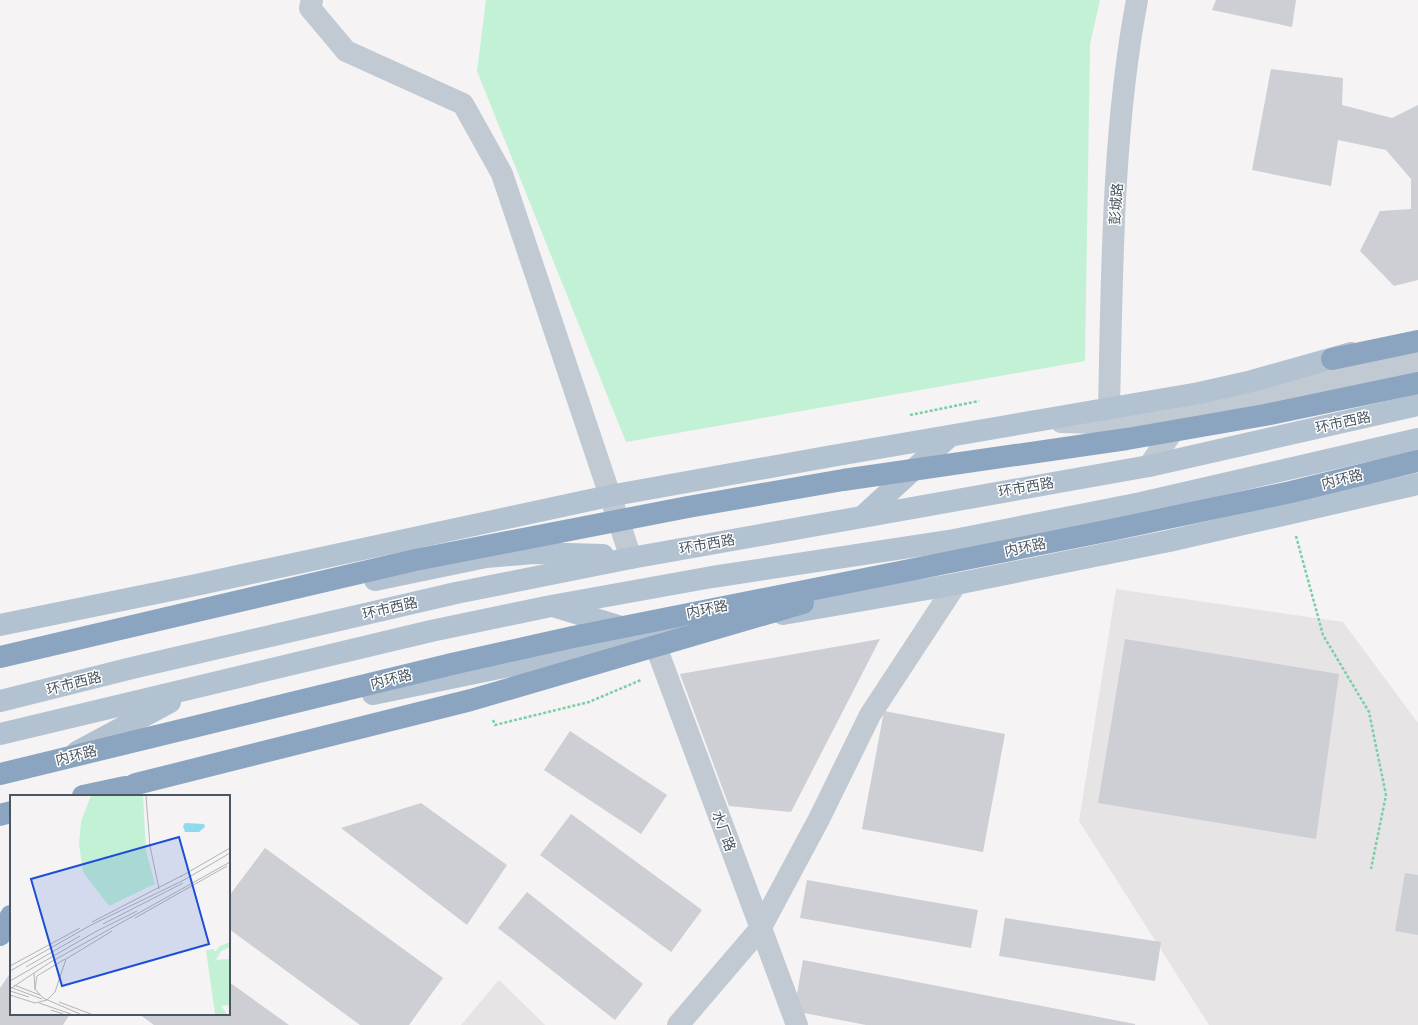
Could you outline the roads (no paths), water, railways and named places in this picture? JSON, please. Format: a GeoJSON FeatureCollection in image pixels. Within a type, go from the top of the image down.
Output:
{"type":"FeatureCollection","features":[{"type":"Feature","properties":{"kind":"highway"},"geometry":{"type":"LineString","coordinates":[[1332,359],[1418,341]]}},
{"type":"Feature","properties":{"kind":"highway"},"geometry":{"type":"LineString","coordinates":[[0,649],[414,560],[688,506],[843,480],[1127,439],[1272,413],[1418,383]]}},
{"type":"Feature","properties":{"kind":"highway","name":"内环路"},"geometry":{"type":"LineString","coordinates":[[0,774],[452,664],[573,637],[716,607],[927,567],[1283,494],[1418,461]]}},
{"type":"Feature","properties":{"kind":"highway"},"geometry":{"type":"LineString","coordinates":[[0,657],[414,560]]}},
{"type":"Feature","properties":{"kind":"highway"},"geometry":{"type":"LineString","coordinates":[[87,795],[471,700],[927,567]]}},
{"type":"Feature","properties":{"kind":"highway"},"geometry":{"type":"LineString","coordinates":[[113,795],[136,784]]}},
{"type":"Feature","properties":{"kind":"highway"},"geometry":{"type":"LineString","coordinates":[[0,815],[10,812]]}},
{"type":"Feature","properties":{"kind":"highway"},"geometry":{"type":"LineString","coordinates":[[0,935],[10,918]]}},
{"type":"Feature","properties":{"kind":"main road"},"geometry":{"type":"LineString","coordinates":[[0,625],[196,585],[609,496],[1199,393],[1248,382],[1332,359],[1418,330]]}},
{"type":"Feature","properties":{"kind":"main road","name":"环市西路"},"geometry":{"type":"LineString","coordinates":[[0,701],[456,592],[631,558],[949,500],[1149,466],[1418,405]]}},
{"type":"Feature","properties":{"kind":"main road"},"geometry":{"type":"LineString","coordinates":[[862,517],[950,436]]}},
{"type":"Feature","properties":{"kind":"main road"},"geometry":{"type":"LineString","coordinates":[[0,734],[198,688],[430,631],[551,606],[712,577],[949,541],[1141,503],[1418,439]]}},
{"type":"Feature","properties":{"kind":"main road"},"geometry":{"type":"LineString","coordinates":[[0,782],[343,700],[652,636],[956,584],[1168,540],[1418,484]]}},
{"type":"Feature","properties":{"kind":"main road"},"geometry":{"type":"LineString","coordinates":[[949,541],[956,584]]}},
{"type":"Feature","properties":{"kind":"main road"},"geometry":{"type":"LineString","coordinates":[[0,668],[200,618],[486,557],[534,553],[575,553],[631,558]]}},
{"type":"Feature","properties":{"kind":"main road"},"geometry":{"type":"LineString","coordinates":[[196,585],[200,618]]}},
{"type":"Feature","properties":{"kind":"main road"},"geometry":{"type":"LineString","coordinates":[[551,606],[652,636]]}},
{"type":"Feature","properties":{"kind":"main road"},"geometry":{"type":"LineString","coordinates":[[50,769],[86,747],[198,688]]}},
{"type":"Feature","properties":{"kind":"street"},"geometry":{"type":"LineString","coordinates":[[312,0],[310,8],[346,51],[463,104],[502,174],[631,558]]}},
{"type":"Feature","properties":{"kind":"street","name":"彭城路"},"geometry":{"type":"LineString","coordinates":[[1109,409],[1112,265],[1120,137],[1137,0]]}},
{"type":"Feature","properties":{"kind":"street"},"geometry":{"type":"LineString","coordinates":[[1042,421],[1100,423],[1185,413],[1418,362]]}},
{"type":"Feature","properties":{"kind":"street"},"geometry":{"type":"LineString","coordinates":[[1149,466],[1199,393]]}},
{"type":"Feature","properties":{"kind":"street"},"geometry":{"type":"LineString","coordinates":[[678,1025],[760,929],[819,819],[870,715],[956,584]]}},
{"type":"Feature","properties":{"kind":"street","name":"水厂路"},"geometry":{"type":"LineString","coordinates":[[652,636],[797,1025]]}}]}
